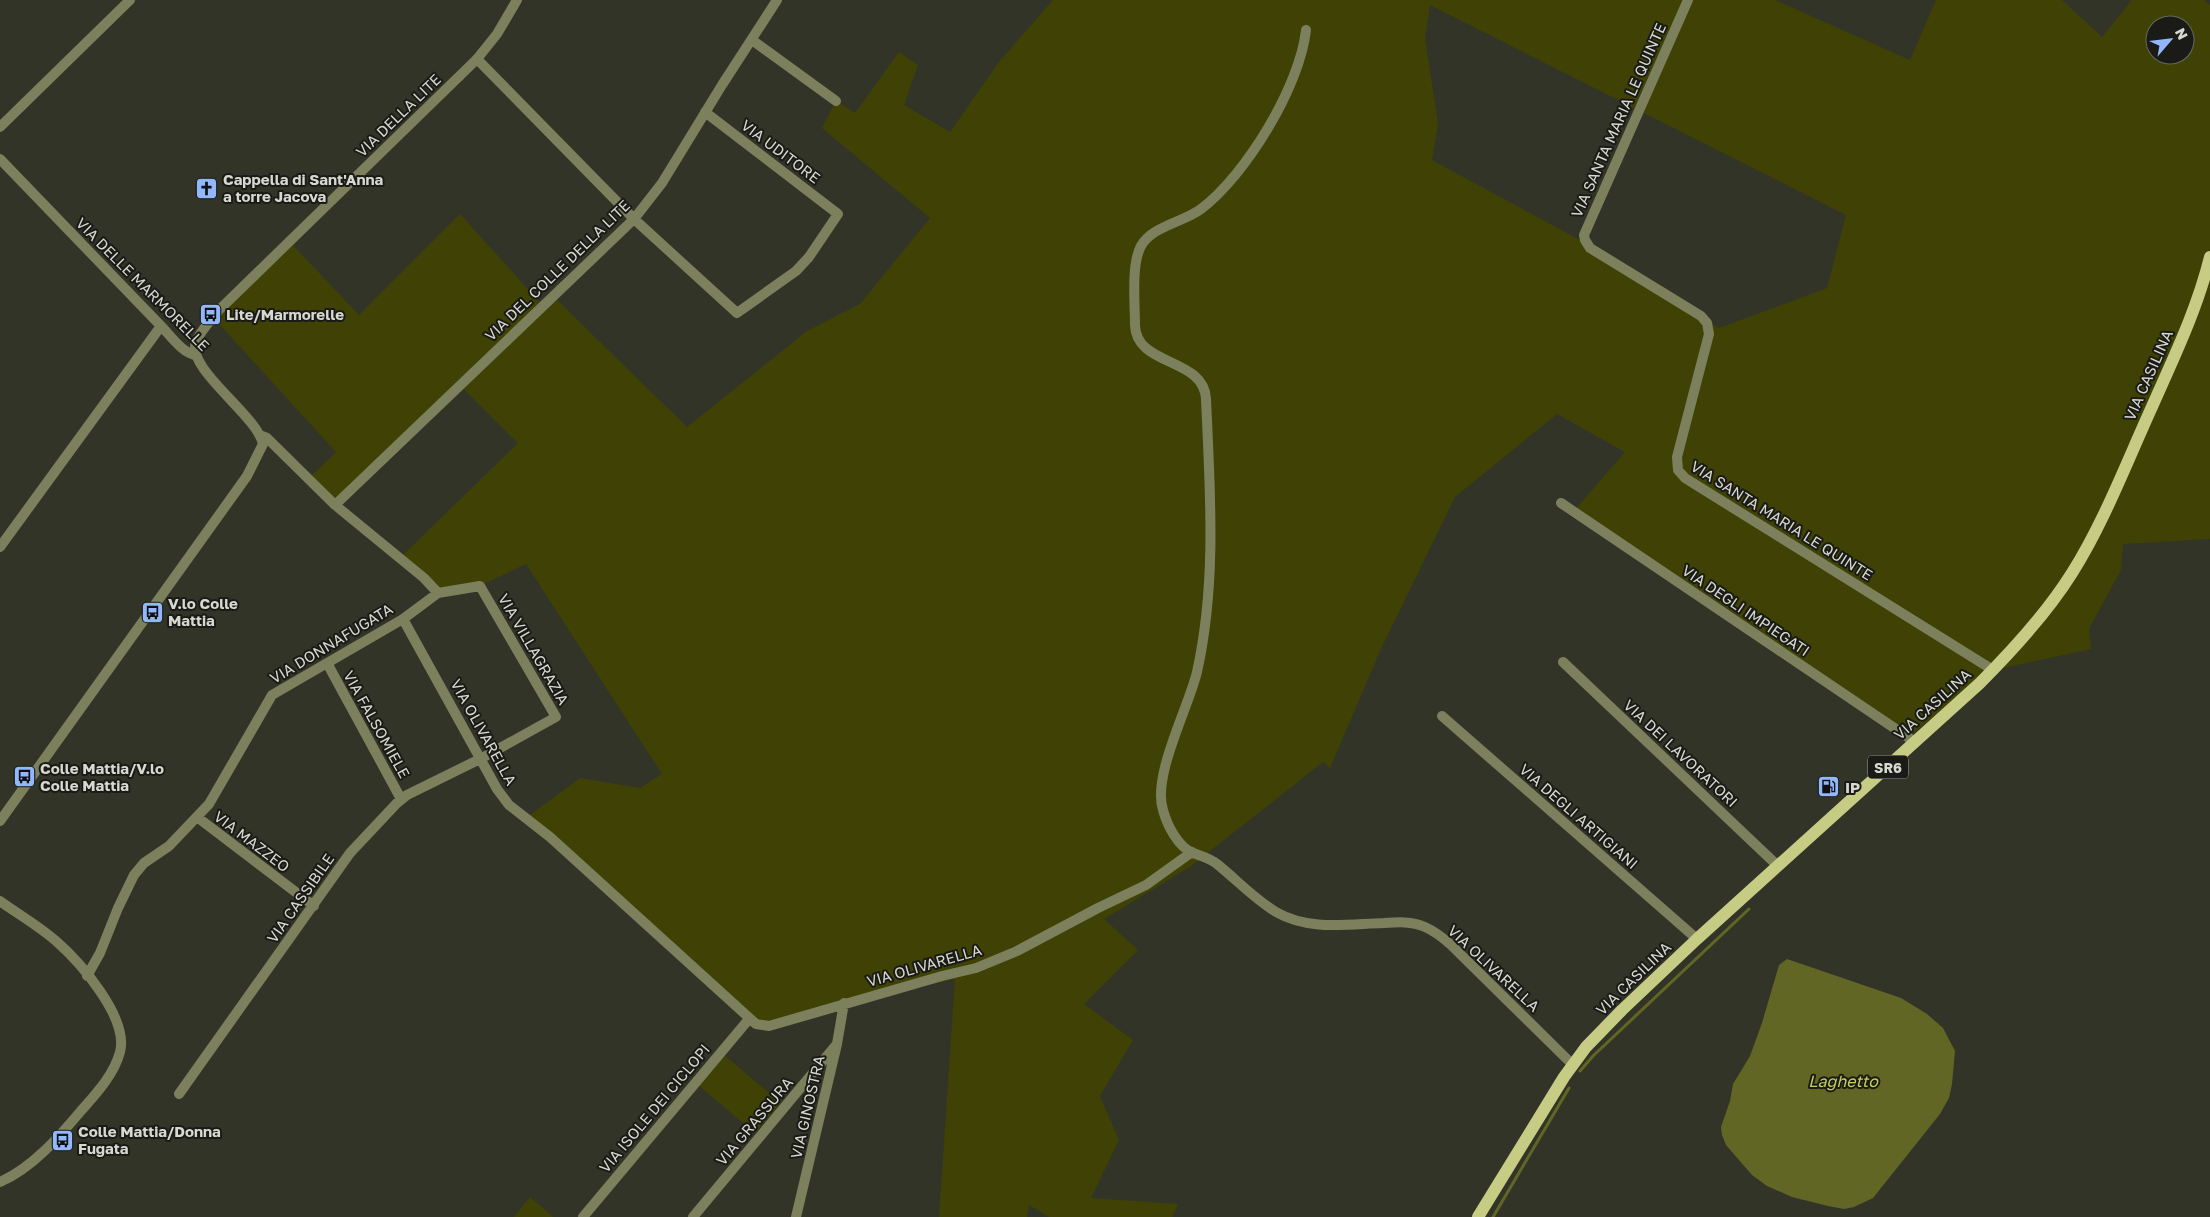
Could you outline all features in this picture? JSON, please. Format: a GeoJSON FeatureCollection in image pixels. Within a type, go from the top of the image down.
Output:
{"type":"FeatureCollection","features":[{"type":"Feature","properties":{"kind":"main road","name":"VIA CASILINA"},"geometry":{"type":"LineString","coordinates":[[1478,1217],[1572,1064],[1614,1017],[1993,670],[2057,594],[2086,549],[2188,325],[2210,257]]}},
{"type":"Feature","properties":{"kind":"street"},"geometry":{"type":"LineString","coordinates":[[0,127],[130,0]]}},
{"type":"Feature","properties":{"kind":"street","name":"VIA DELLA LITE"},"geometry":{"type":"LineString","coordinates":[[196,355],[196,342],[219,310],[477,60],[497,34],[517,0]]}},
{"type":"Feature","properties":{"kind":"street","name":"VIA DEL COLLE DELLA LITE"},"geometry":{"type":"LineString","coordinates":[[335,504],[634,219],[662,183],[777,0]]}},
{"type":"Feature","properties":{"kind":"street","name":"VIA SANTA MARIA LE QUINTE"},"geometry":{"type":"LineString","coordinates":[[1688,0],[1584,235],[1590,248],[1701,316],[1707,323],[1709,334],[1677,458],[1678,470],[1680,474],[1693,483],[1993,670]]}},
{"type":"Feature","properties":{"kind":"street"},"geometry":{"type":"LineString","coordinates":[[1192,852],[1181,844],[1166,820],[1162,808],[1160,790],[1163,773],[1193,688],[1206,617],[1210,521],[1206,395],[1203,385],[1197,378],[1149,351],[1138,339],[1135,325],[1137,258],[1145,240],[1156,232],[1202,208],[1219,193],[1243,164],[1273,120],[1291,84],[1300,61],[1306,30]]}},
{"type":"Feature","properties":{"kind":"street"},"geometry":{"type":"LineString","coordinates":[[752,40],[836,101]]}},
{"type":"Feature","properties":{"kind":"street"},"geometry":{"type":"LineString","coordinates":[[477,60],[634,219]]}},
{"type":"Feature","properties":{"kind":"street","name":"VIA UDITORE"},"geometry":{"type":"LineString","coordinates":[[634,219],[737,313],[796,271],[809,257],[838,214],[705,112]]}},
{"type":"Feature","properties":{"kind":"street","name":"VIA DELLE MARMORELLE"},"geometry":{"type":"LineString","coordinates":[[0,159],[161,326],[183,348],[196,355],[209,376],[262,436],[267,438],[335,504],[424,578],[438,593]]}},
{"type":"Feature","properties":{"kind":"street"},"geometry":{"type":"LineString","coordinates":[[0,547],[161,326]]}},
{"type":"Feature","properties":{"kind":"street"},"geometry":{"type":"LineString","coordinates":[[0,821],[246,476],[263,444],[262,436]]}},
{"type":"Feature","properties":{"kind":"street","name":"VIA DEGLI IMPIEGATI"},"geometry":{"type":"LineString","coordinates":[[1561,503],[1915,742]]}},
{"type":"Feature","properties":{"kind":"street","name":"VIA VILLAGRAZIA"},"geometry":{"type":"LineString","coordinates":[[438,593],[480,586],[556,717],[482,758]]}},
{"type":"Feature","properties":{"kind":"street","name":"VIA DONNAFUGATA"},"geometry":{"type":"LineString","coordinates":[[87,976],[98,958],[118,908],[134,875],[144,863],[169,846],[209,804],[268,700],[278,691],[402,619],[438,593]]}},
{"type":"Feature","properties":{"kind":"street","name":"VIA OLIVARELLA"},"geometry":{"type":"LineString","coordinates":[[402,619],[482,758],[497,789],[509,805],[550,837],[756,1024],[769,1026],[844,1003],[976,968],[1017,950],[1146,885],[1192,852],[1213,861],[1249,893],[1273,910],[1293,920],[1321,925],[1400,922],[1419,925],[1431,930],[1450,944],[1572,1064]]}},
{"type":"Feature","properties":{"kind":"street","name":"VIA DEI LAVORATORI"},"geometry":{"type":"LineString","coordinates":[[1563,662],[1778,866]]}},
{"type":"Feature","properties":{"kind":"street","name":"VIA FALSOMIELE"},"geometry":{"type":"LineString","coordinates":[[326,663],[401,799]]}},
{"type":"Feature","properties":{"kind":"street","name":"VIA DEGLI ARTIGIANI"},"geometry":{"type":"LineString","coordinates":[[1442,716],[1697,939]]}},
{"type":"Feature","properties":{"kind":"street","name":"VIA CASSIBILE"},"geometry":{"type":"LineString","coordinates":[[179,1094],[350,853],[401,799],[482,758]]}},
{"type":"Feature","properties":{"kind":"street","name":"VIA MAZZEO"},"geometry":{"type":"LineString","coordinates":[[197,817],[314,906]]}},
{"type":"Feature","properties":{"kind":"street"},"geometry":{"type":"LineString","coordinates":[[0,901],[57,942],[87,976],[112,1012],[120,1030],[121,1049],[116,1063],[88,1103],[50,1144],[16,1173],[0,1182]]}},
{"type":"Feature","properties":{"kind":"street","name":"VIA GINOSTRA"},"geometry":{"type":"LineString","coordinates":[[796,1217],[837,1044],[844,1003]]}},
{"type":"Feature","properties":{"kind":"street","name":"VIA ISOLE DEI CICLOPI"},"geometry":{"type":"LineString","coordinates":[[583,1217],[749,1019]]}},
{"type":"Feature","properties":{"kind":"street","name":"VIA GRASSURA"},"geometry":{"type":"LineString","coordinates":[[693,1217],[837,1044]]}},
{"type":"Feature","properties":{"kind":"shaded area"},"geometry":{"type":"Polygon","coordinates":[[[1053,0],[1775,0],[1910,60],[1936,0],[2062,0],[2102,37],[2132,0],[2204,0],[2210,5],[2210,539],[2123,544],[2121,570],[2089,629],[2091,649],[1993,670],[1909,736],[1574,511],[1625,452],[1557,414],[1455,497],[1380,651],[1330,768],[1323,762],[1191,866],[1104,919],[1138,950],[1084,1004],[1133,1040],[1100,1096],[1119,1140],[1091,1198],[1178,1204],[1172,1217],[1049,1217],[1029,1205],[1027,1217],[939,1217],[955,979],[844,1003],[769,1026],[749,1019],[526,818],[580,778],[640,788],[662,774],[526,564],[480,586],[438,593],[400,558],[518,443],[460,385],[335,505],[308,479],[336,452],[210,314],[289,241],[359,315],[460,214],[543,306],[553,296],[687,427],[807,331],[860,304],[930,218],[822,128],[836,101],[855,113],[899,52],[918,65],[904,105],[950,132],[999,62],[1053,0]],[[1430,5],[1425,38],[1438,124],[1432,160],[1587,244],[1719,328],[1827,288],[1846,215],[1430,5]]]}},
{"type":"Feature","properties":{"kind":"shaded area"},"geometry":{"type":"Polygon","coordinates":[[[724,1055],[781,1103],[755,1133],[698,1085],[724,1055]]]}},
{"type":"Feature","properties":{"kind":"shaded area"},"geometry":{"type":"Polygon","coordinates":[[[530,1197],[553,1217],[514,1217],[530,1197]]]}},
{"type":"Feature","properties":{"kind":"water","name":"Laghetto"},"geometry":{"type":"Polygon","coordinates":[[[1787,959],[1901,998],[1927,1014],[1943,1028],[1955,1051],[1949,1098],[1940,1114],[1873,1198],[1854,1207],[1844,1209],[1828,1206],[1792,1197],[1767,1186],[1752,1175],[1726,1145],[1722,1135],[1721,1127],[1730,1101],[1733,1084],[1750,1056],[1779,965],[1787,959]]]}},
{"type":"Feature","properties":{"kind":"waterway"},"geometry":{"type":"LineString","coordinates":[[1580,1071],[1593,1056],[1749,909]]}},
{"type":"Feature","properties":{"kind":"waterway"},"geometry":{"type":"LineString","coordinates":[[1493,1217],[1569,1088]]}},
{"type":"Feature","properties":{"kind":"place","name":"Cappella di Sant'Anna a torre Jacova"},"geometry":{"type":"Point","coordinates":[207,188]}},
{"type":"Feature","properties":{"kind":"place","name":"Lite/Marmorelle"},"geometry":{"type":"Point","coordinates":[210,314]}},
{"type":"Feature","properties":{"kind":"place","name":"V.lo Colle Mattia"},"geometry":{"type":"Point","coordinates":[152,612]}},
{"type":"Feature","properties":{"kind":"place","name":"Colle Mattia/V.lo Colle Mattia"},"geometry":{"type":"Point","coordinates":[24,777]}},
{"type":"Feature","properties":{"kind":"place","name":"IP"},"geometry":{"type":"Point","coordinates":[1829,787]}},
{"type":"Feature","properties":{"kind":"place","name":"Colle Mattia/Donna Fugata"},"geometry":{"type":"Point","coordinates":[62,1140]}}]}
